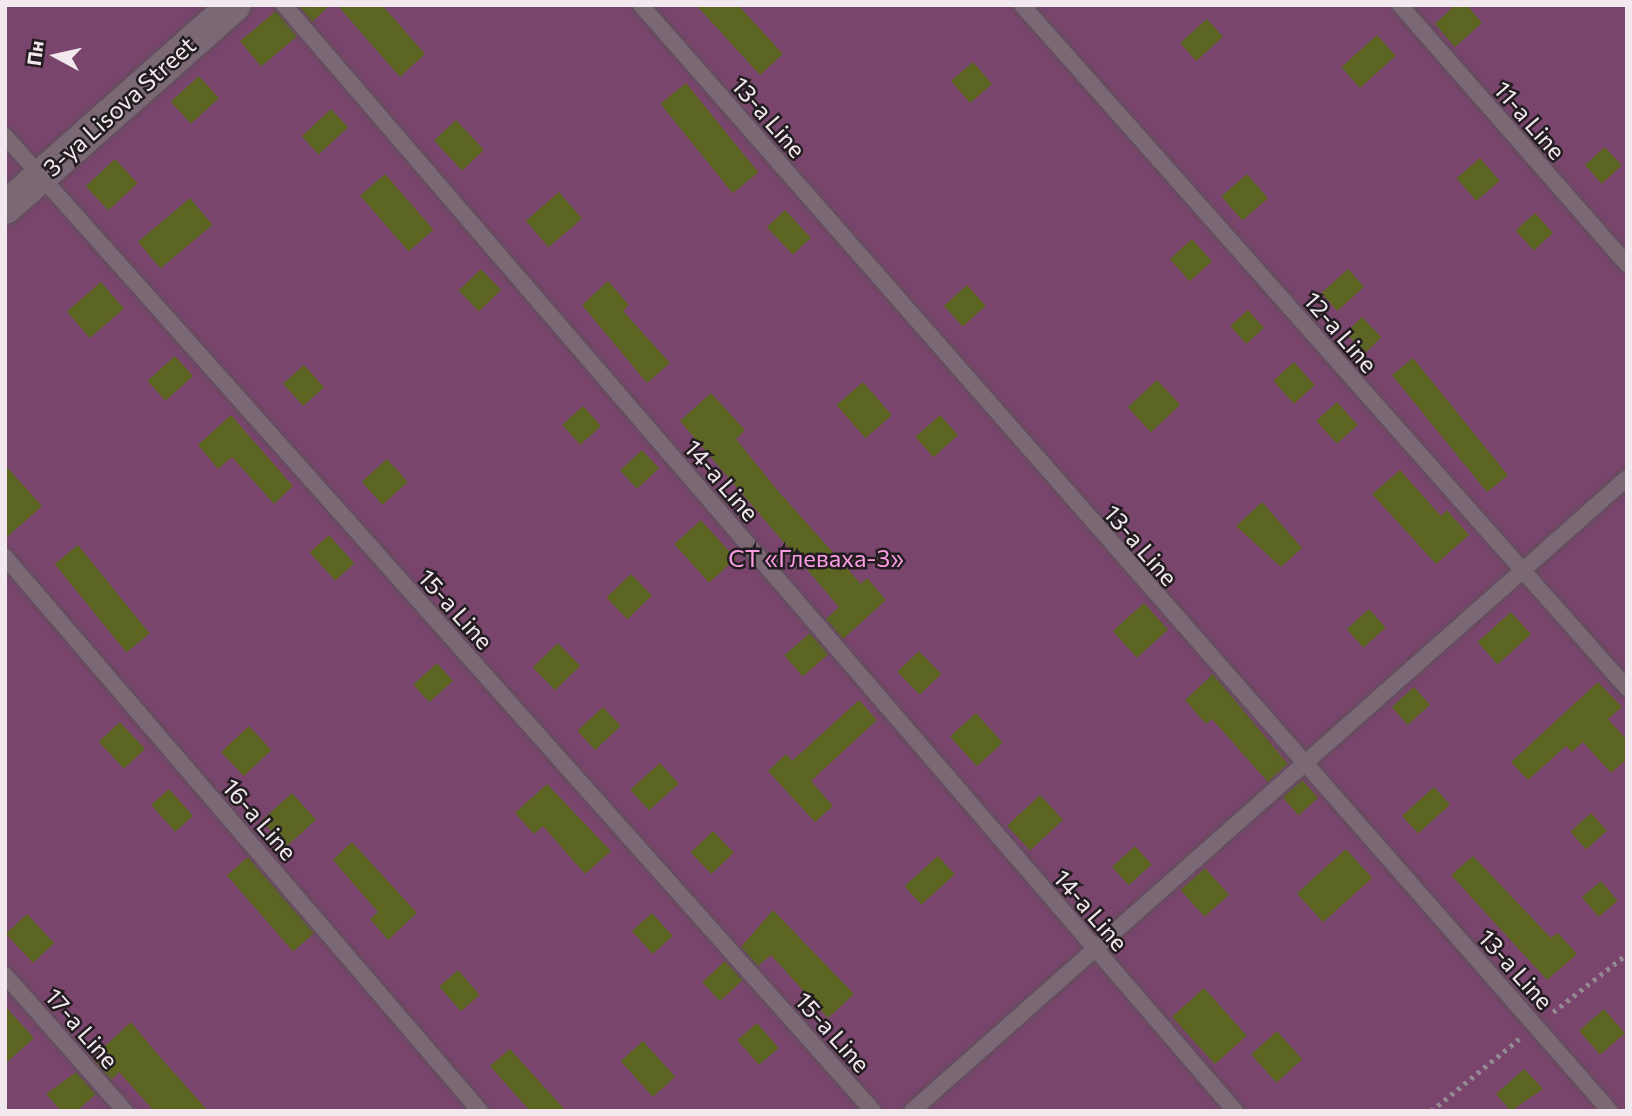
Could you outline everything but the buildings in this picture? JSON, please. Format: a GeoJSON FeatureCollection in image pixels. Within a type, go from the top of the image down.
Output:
{"type":"FeatureCollection","features":[{"type":"Feature","properties":{"kind":"street","name":"3-ya Lisova Street"},"geometry":{"type":"LineString","coordinates":[[5,207],[233,5]]}},
{"type":"Feature","properties":{"kind":"lane","name":"14-a Line"},"geometry":{"type":"LineString","coordinates":[[284,5],[1235,1111]]}},
{"type":"Feature","properties":{"kind":"lane","name":"13-a Line"},"geometry":{"type":"LineString","coordinates":[[641,5],[1302,765],[1609,1111]]}},
{"type":"Feature","properties":{"kind":"lane","name":"12-a Line"},"geometry":{"type":"LineString","coordinates":[[1022,5],[1627,688]]}},
{"type":"Feature","properties":{"kind":"lane","name":"11-a Line"},"geometry":{"type":"LineString","coordinates":[[1400,5],[1627,264]]}},
{"type":"Feature","properties":{"kind":"lane","name":"15-a Line"},"geometry":{"type":"LineString","coordinates":[[5,136],[873,1111]]}},
{"type":"Feature","properties":{"kind":"lane"},"geometry":{"type":"LineString","coordinates":[[912,1111],[1627,478]]}},
{"type":"Feature","properties":{"kind":"lane","name":"16-a Line"},"geometry":{"type":"LineString","coordinates":[[5,557],[480,1111]]}},
{"type":"Feature","properties":{"kind":"lane","name":"17-a Line"},"geometry":{"type":"LineString","coordinates":[[5,975],[125,1111]]}},
{"type":"Feature","properties":{"kind":"green space","name":"СТ «Глеваха-3»"},"geometry":{"type":"Polygon","coordinates":[[[5,5],[1627,5],[1627,1111],[5,1111],[5,5]]]}}]}
